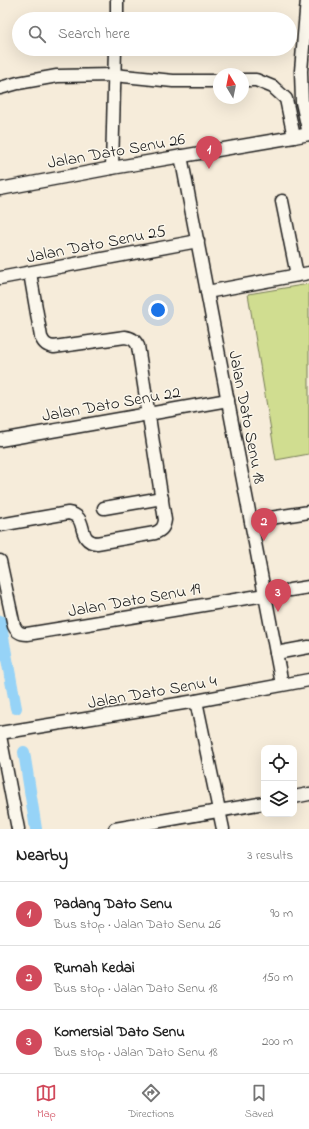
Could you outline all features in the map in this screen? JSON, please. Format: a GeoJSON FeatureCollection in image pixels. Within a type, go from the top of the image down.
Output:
{"type":"FeatureCollection","features":[{"type":"Feature","properties":{"kind":"street"},"geometry":{"type":"LineString","coordinates":[[117,0],[117,12]]}},
{"type":"Feature","properties":{"kind":"street"},"geometry":{"type":"LineString","coordinates":[[307,0],[300,71],[302,102],[309,134]]}},
{"type":"Feature","properties":{"kind":"street"},"geometry":{"type":"LineString","coordinates":[[112,168],[115,56]]}},
{"type":"Feature","properties":{"kind":"street"},"geometry":{"type":"LineString","coordinates":[[0,88],[57,76],[114,75],[173,81],[213,80]]}},
{"type":"Feature","properties":{"kind":"street"},"geometry":{"type":"LineString","coordinates":[[249,80],[256,80],[273,87],[286,99],[294,137]]}},
{"type":"Feature","properties":{"kind":"street","name":"Jalan Dato Senu 26"},"geometry":{"type":"LineString","coordinates":[[0,189],[309,134]]}},
{"type":"Feature","properties":{"kind":"street","name":"Jalan Dato Senu 18"},"geometry":{"type":"LineString","coordinates":[[181,156],[282,684]]}},
{"type":"Feature","properties":{"kind":"street"},"geometry":{"type":"LineString","coordinates":[[208,292],[303,274],[282,201]]}},
{"type":"Feature","properties":{"kind":"street","name":"Jalan Dato Senu 25"},"geometry":{"type":"LineString","coordinates":[[0,278],[198,241]]}},
{"type":"Feature","properties":{"kind":"street"},"geometry":{"type":"LineString","coordinates":[[0,524],[68,513],[74,514],[81,522],[83,534],[86,539],[97,543],[156,533],[164,526],[165,520],[136,341],[125,337],[48,346],[41,337],[30,273]]}},
{"type":"Feature","properties":{"kind":"street","name":"Jalan Dato Senu 22"},"geometry":{"type":"LineString","coordinates":[[0,440],[228,400]]}},
{"type":"Feature","properties":{"kind":"street"},"geometry":{"type":"LineString","coordinates":[[104,508],[162,498]]}},
{"type":"Feature","properties":{"kind":"street"},"geometry":{"type":"LineString","coordinates":[[251,521],[309,512]]}},
{"type":"Feature","properties":{"kind":"street","name":"Jalan Dato Senu 19"},"geometry":{"type":"LineString","coordinates":[[0,561],[14,626],[16,631],[21,634],[265,594]]}},
{"type":"Feature","properties":{"kind":"street"},"geometry":{"type":"LineString","coordinates":[[290,590],[309,587]]}},
{"type":"Feature","properties":{"kind":"street"},"geometry":{"type":"LineString","coordinates":[[276,653],[309,647]]}},
{"type":"Feature","properties":{"kind":"street","name":"Jalan Dato Senu 4"},"geometry":{"type":"LineString","coordinates":[[0,734],[196,701],[309,680]]}},
{"type":"Feature","properties":{"kind":"street"},"geometry":{"type":"LineString","coordinates":[[196,701],[223,829]]}},
{"type":"Feature","properties":{"kind":"street"},"geometry":{"type":"LineString","coordinates":[[0,734],[18,829]]}},
{"type":"Feature","properties":{"kind":"street"},"geometry":{"type":"LineString","coordinates":[[297,796],[309,794]]}},
{"type":"Feature","properties":{"kind":"street"},"geometry":{"type":"LineString","coordinates":[[114,829],[261,803]]}},
{"type":"Feature","properties":{"kind":"green space"},"geometry":{"type":"Polygon","coordinates":[[[309,284],[309,454],[276,460],[248,294],[309,284]]]}},
{"type":"Feature","properties":{"kind":"waterway"},"geometry":{"type":"LineString","coordinates":[[0,621],[16,708]]}},
{"type":"Feature","properties":{"kind":"waterway"},"geometry":{"type":"LineString","coordinates":[[24,752],[36,829]]}},
{"type":"Feature","properties":{"kind":"place","name":"Padang Dato Senu"},"geometry":{"type":"Point","coordinates":[209,169]}},
{"type":"Feature","properties":{"kind":"place","name":"Rumah Kedai"},"geometry":{"type":"Point","coordinates":[264,541]}},
{"type":"Feature","properties":{"kind":"place","name":"Komersial Dato Senu"},"geometry":{"type":"Point","coordinates":[278,612]}}]}
